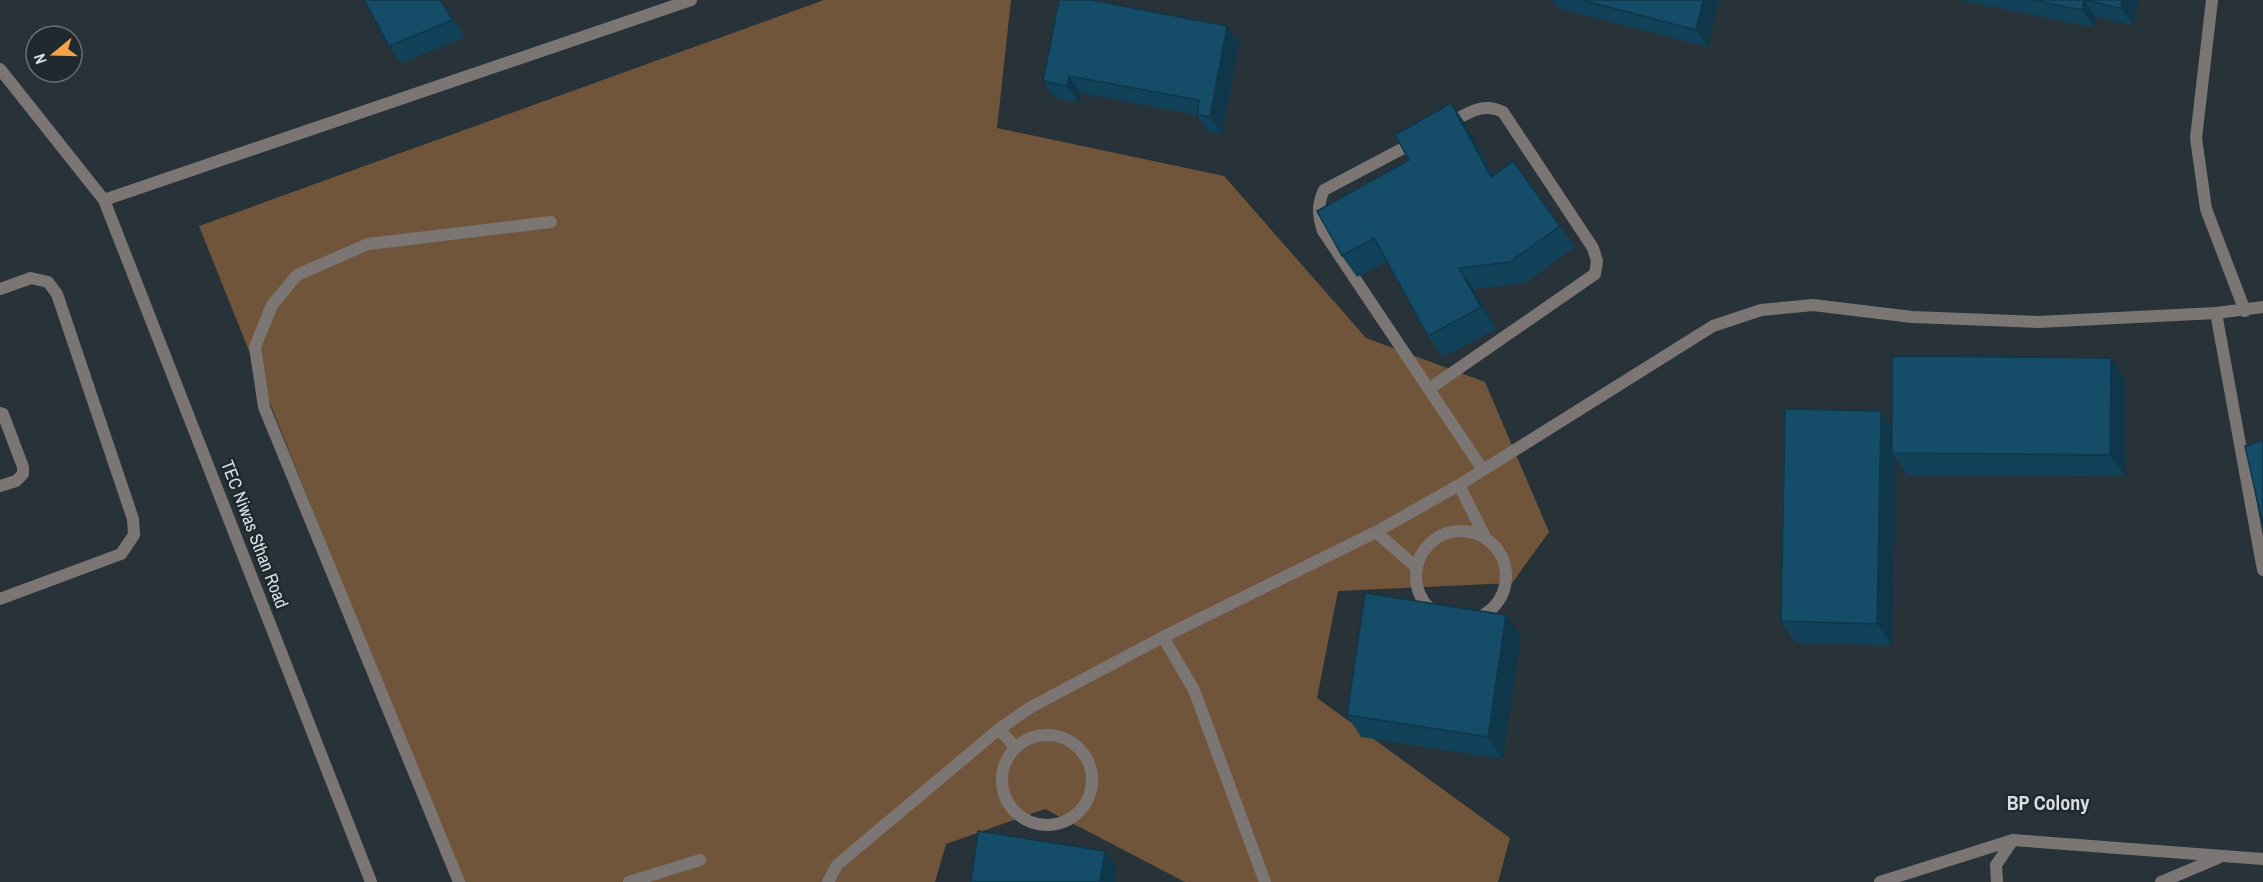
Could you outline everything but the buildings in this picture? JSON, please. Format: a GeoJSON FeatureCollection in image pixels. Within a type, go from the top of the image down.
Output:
{"type":"FeatureCollection","features":[{"type":"Feature","properties":{"kind":"street"},"geometry":{"type":"LineString","coordinates":[[104,200],[692,0]]}},
{"type":"Feature","properties":{"kind":"street"},"geometry":{"type":"LineString","coordinates":[[2212,0],[2196,138],[2206,209],[2244,311]]}},
{"type":"Feature","properties":{"kind":"street","name":"TEC Niwas Sthan Road"},"geometry":{"type":"LineString","coordinates":[[0,69],[104,200],[371,882]]}},
{"type":"Feature","properties":{"kind":"street"},"geometry":{"type":"LineString","coordinates":[[1430,389],[1595,274],[1597,261],[1593,248],[1503,112],[1492,106],[1481,107],[1324,190],[1318,202],[1323,231],[1483,470]]}},
{"type":"Feature","properties":{"kind":"street"},"geometry":{"type":"LineString","coordinates":[[459,882],[264,407],[255,347],[272,305],[297,275],[368,244],[551,222]]}},
{"type":"Feature","properties":{"kind":"street"},"geometry":{"type":"LineString","coordinates":[[0,290],[31,278],[48,282],[57,294],[133,519],[134,535],[121,554],[0,599]]}},
{"type":"Feature","properties":{"kind":"street"},"geometry":{"type":"LineString","coordinates":[[828,882],[837,865],[999,729],[1031,707],[1163,637],[1376,532],[1459,485],[1713,326],[1761,310],[1813,304],[1912,317],[2038,322],[2216,313],[2263,307]]}},
{"type":"Feature","properties":{"kind":"street"},"geometry":{"type":"LineString","coordinates":[[2216,313],[2263,570]]}},
{"type":"Feature","properties":{"kind":"street"},"geometry":{"type":"LineString","coordinates":[[0,413],[3,414],[23,467],[23,474],[16,480],[0,486]]}},
{"type":"Feature","properties":{"kind":"street"},"geometry":{"type":"LineString","coordinates":[[1459,485],[1485,537]]}},
{"type":"Feature","properties":{"kind":"street"},"geometry":{"type":"LineString","coordinates":[[1455,530],[1471,531],[1485,537],[1497,548],[1504,562],[1506,578],[1503,593],[1495,607],[1482,616],[1467,621],[1438,616],[1419,594],[1416,567],[1425,548],[1441,534],[1455,530]]}},
{"type":"Feature","properties":{"kind":"street"},"geometry":{"type":"LineString","coordinates":[[1376,532],[1416,567]]}},
{"type":"Feature","properties":{"kind":"street"},"geometry":{"type":"LineString","coordinates":[[1163,637],[1194,690],[1265,882]]}},
{"type":"Feature","properties":{"kind":"street"},"geometry":{"type":"LineString","coordinates":[[999,729],[1016,747]]}},
{"type":"Feature","properties":{"kind":"street"},"geometry":{"type":"LineString","coordinates":[[1041,735],[1056,735],[1071,741],[1083,752],[1090,766],[1092,782],[1089,797],[1081,811],[1068,821],[1053,825],[1037,825],[1013,811],[1001,785],[1007,758],[1016,747],[1027,739],[1041,735]]}},
{"type":"Feature","properties":{"kind":"street"},"geometry":{"type":"LineString","coordinates":[[1997,882],[1996,865],[2013,840]]}},
{"type":"Feature","properties":{"kind":"street"},"geometry":{"type":"LineString","coordinates":[[1880,882],[2013,840],[2263,859]]}},
{"type":"Feature","properties":{"kind":"street"},"geometry":{"type":"LineString","coordinates":[[2161,882],[2221,857]]}},
{"type":"Feature","properties":{"kind":"street"},"geometry":{"type":"LineString","coordinates":[[629,882],[700,860]]}},
{"type":"Feature","properties":{"kind":"shaded area"},"geometry":{"type":"Polygon","coordinates":[[[824,0],[1011,0],[997,128],[1224,176],[1366,338],[1485,382],[1549,532],[1512,583],[1338,591],[1317,698],[1510,838],[1498,882],[1185,882],[1045,809],[946,844],[935,882],[462,882],[199,226],[824,0]]]}},
{"type":"Feature","properties":{"kind":"district","name":"BP Colony"},"geometry":{"type":"Point","coordinates":[2048,802]}}]}
